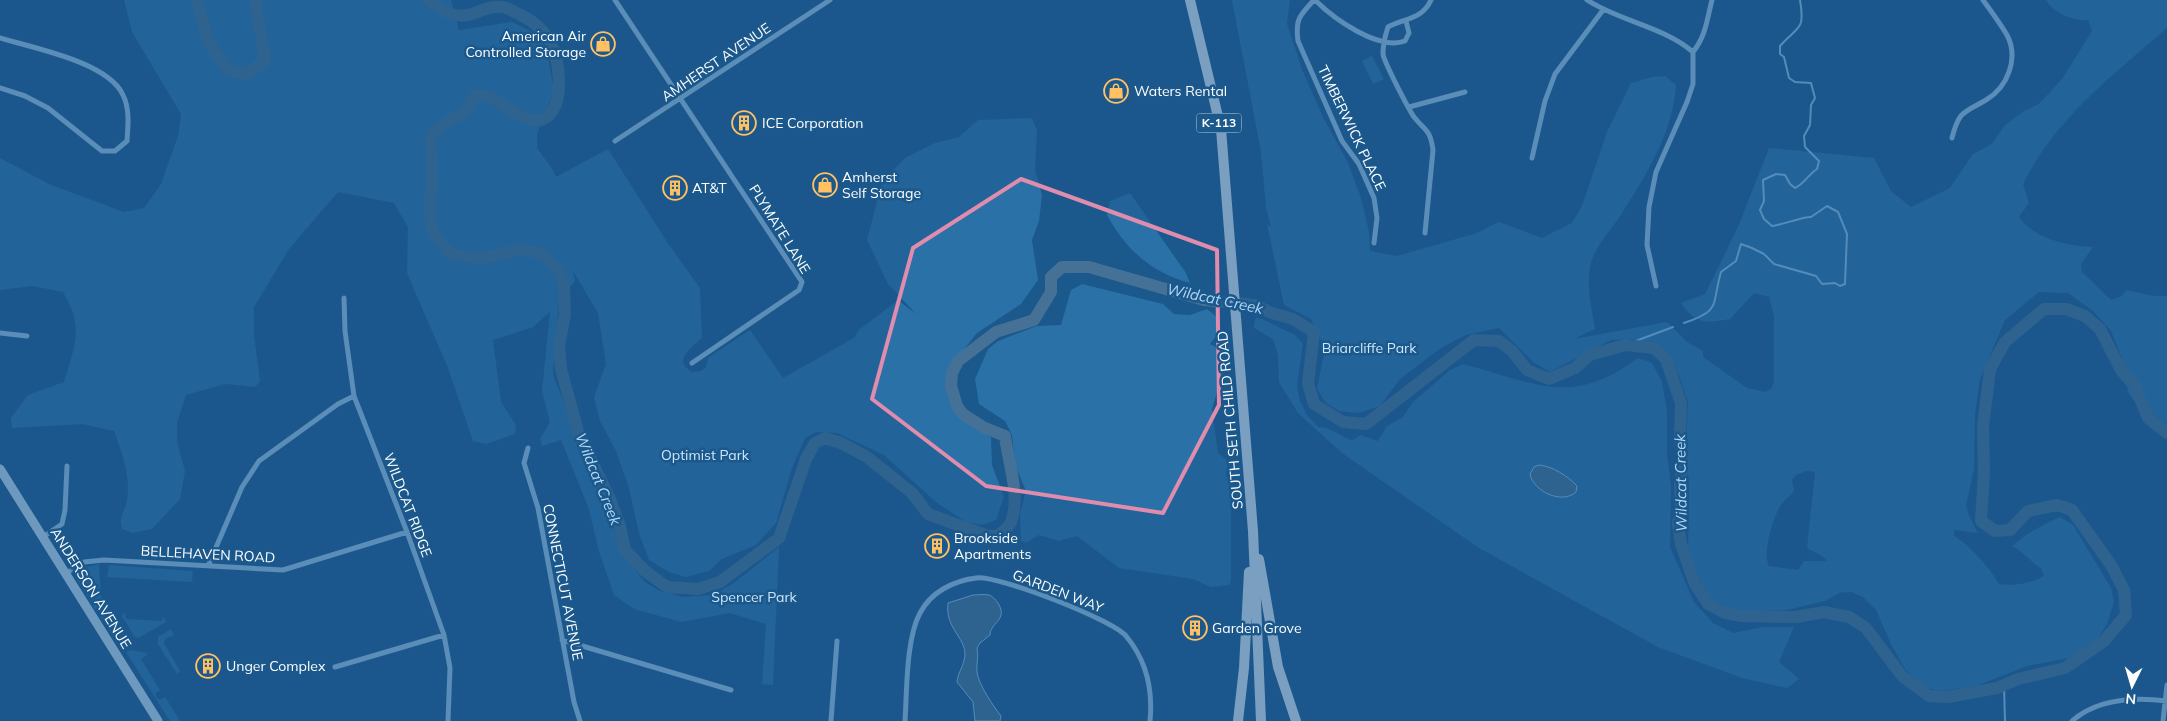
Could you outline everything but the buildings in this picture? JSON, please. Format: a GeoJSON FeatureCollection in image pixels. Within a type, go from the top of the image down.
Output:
{"type":"FeatureCollection","features":[{"type":"Feature","properties":{"kind":"main road","name":"SOUTH SETH CHILD ROAD"},"geometry":{"type":"LineString","coordinates":[[1190,0],[1221,129],[1254,531],[1262,721]]}},
{"type":"Feature","properties":{"kind":"main road","name":"ANDERSON AVENUE"},"geometry":{"type":"LineString","coordinates":[[0,469],[158,721]]}},
{"type":"Feature","properties":{"kind":"main road"},"geometry":{"type":"LineString","coordinates":[[1238,721],[1244,668],[1247,599],[1254,531]]}},
{"type":"Feature","properties":{"kind":"main road"},"geometry":{"type":"LineString","coordinates":[[1254,531],[1278,667],[1296,721]]}},
{"type":"Feature","properties":{"kind":"street"},"geometry":{"type":"LineString","coordinates":[[615,0],[682,99]]}},
{"type":"Feature","properties":{"kind":"street","name":"AMHERST AVENUE"},"geometry":{"type":"LineString","coordinates":[[615,141],[682,99],[830,0]]}},
{"type":"Feature","properties":{"kind":"street"},"geometry":{"type":"LineString","coordinates":[[1314,0],[1344,24],[1361,33],[1384,41],[1400,43],[1405,41],[1409,32],[1406,21]]}},
{"type":"Feature","properties":{"kind":"street","name":"TIMBERWICK PLACE"},"geometry":{"type":"LineString","coordinates":[[1314,0],[1301,15],[1296,26],[1298,41],[1342,141],[1359,164],[1374,198],[1377,218],[1374,243]]}},
{"type":"Feature","properties":{"kind":"street"},"geometry":{"type":"LineString","coordinates":[[1425,232],[1432,150],[1431,138],[1426,128],[1414,117],[1408,107],[1383,57],[1384,41],[1388,27],[1406,21],[1424,11],[1431,0]]}},
{"type":"Feature","properties":{"kind":"street"},"geometry":{"type":"LineString","coordinates":[[1587,0],[1603,10],[1657,30],[1684,44],[1693,52]]}},
{"type":"Feature","properties":{"kind":"street"},"geometry":{"type":"LineString","coordinates":[[1656,286],[1647,245],[1648,207],[1656,172],[1693,84],[1693,52],[1706,30],[1712,0]]}},
{"type":"Feature","properties":{"kind":"street"},"geometry":{"type":"LineString","coordinates":[[1952,138],[1955,124],[1961,115],[1970,107],[1986,100],[1996,92],[2006,80],[2011,66],[2011,48],[2008,37],[1982,0]]}},
{"type":"Feature","properties":{"kind":"street"},"geometry":{"type":"LineString","coordinates":[[1532,158],[1544,102],[1555,74],[1603,10]]}},
{"type":"Feature","properties":{"kind":"street"},"geometry":{"type":"LineString","coordinates":[[0,38],[87,64],[113,81],[124,96],[128,111],[126,141],[116,152],[102,151],[48,108],[26,96],[0,88]]}},
{"type":"Feature","properties":{"kind":"street"},"geometry":{"type":"LineString","coordinates":[[1408,107],[1464,92]]}},
{"type":"Feature","properties":{"kind":"street","name":"PLYMATE LANE"},"geometry":{"type":"LineString","coordinates":[[682,99],[802,282],[799,290],[692,363]]}},
{"type":"Feature","properties":{"kind":"street","name":"WILDCAT RIDGE"},"geometry":{"type":"LineString","coordinates":[[344,298],[345,331],[354,396],[407,532],[444,635],[450,668],[448,721]]}},
{"type":"Feature","properties":{"kind":"street"},"geometry":{"type":"LineString","coordinates":[[0,333],[27,336]]}},
{"type":"Feature","properties":{"kind":"street"},"geometry":{"type":"LineString","coordinates":[[208,566],[242,487],[259,461],[338,404],[354,396]]}},
{"type":"Feature","properties":{"kind":"street","name":"CONNECTICUT AVENUE"},"geometry":{"type":"LineString","coordinates":[[528,448],[524,463],[538,508],[574,702],[580,721]]}},
{"type":"Feature","properties":{"kind":"street"},"geometry":{"type":"LineString","coordinates":[[43,537],[62,524],[65,510],[67,466]]}},
{"type":"Feature","properties":{"kind":"street","name":"BELLEHAVEN ROAD"},"geometry":{"type":"LineString","coordinates":[[65,574],[84,562],[104,560],[283,570],[407,532]]}},
{"type":"Feature","properties":{"kind":"street","name":"GARDEN WAY"},"geometry":{"type":"LineString","coordinates":[[904,721],[912,635],[920,613],[934,595],[948,586],[978,578],[1001,581],[1103,620],[1125,635],[1142,662],[1150,682],[1150,721]]}},
{"type":"Feature","properties":{"kind":"street"},"geometry":{"type":"LineString","coordinates":[[335,667],[444,635]]}},
{"type":"Feature","properties":{"kind":"street"},"geometry":{"type":"LineString","coordinates":[[562,640],[731,690]]}},
{"type":"Feature","properties":{"kind":"street"},"geometry":{"type":"LineString","coordinates":[[831,721],[837,641]]}},
{"type":"Feature","properties":{"kind":"street"},"geometry":{"type":"LineString","coordinates":[[2163,721],[2167,685]]}},
{"type":"Feature","properties":{"kind":"street"},"geometry":{"type":"LineString","coordinates":[[2072,721],[2096,707],[2117,700],[2166,701]]}},
{"type":"Feature","properties":{"kind":"highlighted area"},"geometry":{"type":"Polygon","coordinates":[[[1021,179],[1217,250],[1219,405],[1163,513],[986,486],[872,399],[913,248],[1021,179]]]}},
{"type":"Feature","properties":{"kind":"green space"},"geometry":{"type":"Polygon","coordinates":[[[124,0],[451,0],[459,30],[512,22],[538,35],[547,52],[554,90],[537,134],[537,148],[556,177],[608,149],[669,245],[700,288],[702,338],[685,354],[683,359],[686,368],[692,372],[701,371],[706,367],[708,358],[750,330],[783,378],[854,338],[859,330],[898,300],[916,314],[888,284],[867,240],[882,182],[905,158],[935,143],[959,137],[978,120],[1032,118],[1037,131],[1035,170],[1042,195],[1039,221],[1032,240],[1038,280],[1021,304],[977,333],[950,367],[946,388],[958,416],[991,437],[992,465],[1004,497],[996,520],[982,525],[966,522],[936,502],[884,455],[837,433],[816,432],[805,438],[792,468],[776,523],[756,545],[722,559],[709,571],[686,577],[669,572],[649,560],[639,533],[629,488],[616,451],[600,421],[594,397],[606,364],[598,313],[573,271],[575,281],[559,301],[553,375],[571,420],[577,443],[599,488],[622,551],[632,566],[645,582],[660,591],[684,597],[713,595],[734,583],[779,547],[773,685],[762,684],[766,624],[730,613],[681,622],[634,609],[614,595],[598,548],[589,509],[561,440],[542,446],[540,439],[550,422],[542,391],[550,312],[533,327],[493,340],[501,402],[516,425],[515,434],[486,444],[473,441],[448,368],[407,273],[408,227],[394,203],[338,192],[289,249],[254,307],[254,336],[260,381],[255,387],[225,384],[186,395],[177,423],[177,442],[185,471],[180,499],[152,529],[132,533],[122,529],[121,517],[127,500],[128,482],[125,465],[114,431],[83,424],[12,428],[11,418],[28,395],[64,382],[76,336],[74,316],[63,292],[33,286],[0,290],[0,158],[51,185],[124,212],[144,208],[161,184],[178,136],[181,114],[132,32],[124,0]]]}},
{"type":"Feature","properties":{"kind":"green space","name":"Briarcliffe Park"},"geometry":{"type":"Polygon","coordinates":[[[1232,0],[1290,0],[1287,24],[1303,72],[1323,117],[1348,163],[1361,198],[1369,232],[1370,251],[1397,256],[1477,233],[1499,222],[1542,238],[1572,223],[1582,206],[1607,132],[1631,83],[1652,77],[1665,76],[1676,85],[1670,119],[1657,152],[1641,183],[1603,239],[1592,260],[1589,283],[1595,329],[1574,339],[1667,322],[1687,342],[1703,351],[1703,357],[1747,388],[1766,392],[1772,388],[1774,381],[1774,316],[1769,297],[1754,293],[1730,319],[1714,321],[1697,319],[1681,303],[1705,294],[1738,227],[1769,148],[1874,158],[1891,191],[1911,207],[1950,188],[1973,154],[1992,144],[2005,125],[2024,111],[2039,104],[2062,79],[2092,31],[2088,20],[2065,16],[2054,9],[2046,0],[2167,0],[2167,28],[2087,99],[2051,139],[2023,184],[2029,203],[2019,217],[2034,231],[2052,240],[2093,247],[2081,264],[2082,272],[2111,300],[2122,296],[2126,290],[2154,296],[2167,296],[2167,426],[2145,412],[2128,392],[2122,358],[2111,331],[2093,311],[2068,293],[2039,292],[2005,320],[1980,379],[1975,413],[1974,469],[1966,505],[1969,516],[1978,533],[1954,530],[1954,536],[1979,557],[1999,584],[2011,585],[2027,583],[2044,576],[2041,568],[2012,546],[2029,533],[2060,517],[2073,525],[2111,588],[2114,602],[2107,624],[2097,640],[2069,658],[2027,666],[1976,686],[1941,691],[1927,688],[1917,682],[1905,669],[1891,644],[1876,610],[1863,597],[1851,592],[1839,593],[1825,601],[1787,610],[1740,614],[1711,599],[1704,589],[1688,552],[1689,485],[1686,447],[1688,402],[1670,357],[1651,343],[1633,339],[1611,340],[1550,372],[1533,362],[1499,328],[1466,335],[1441,348],[1400,379],[1380,406],[1359,413],[1339,411],[1326,403],[1317,389],[1325,348],[1311,319],[1284,305],[1267,224],[1271,227],[1266,208],[1261,152],[1232,0]],[[1806,471],[1796,475],[1792,480],[1794,491],[1784,501],[1778,511],[1769,535],[1767,560],[1769,566],[1798,570],[1804,561],[1826,561],[1825,558],[1807,548],[1815,472],[1806,471]]]}},
{"type":"Feature","properties":{"kind":"green space"},"geometry":{"type":"Polygon","coordinates":[[[1372,56],[1384,79],[1373,84],[1362,61],[1372,56]]]}},
{"type":"Feature","properties":{"kind":"green space"},"geometry":{"type":"Polygon","coordinates":[[[1130,193],[1186,273],[1190,283],[1164,273],[1141,258],[1122,239],[1114,227],[1107,215],[1110,201],[1130,193]]]}},
{"type":"Feature","properties":{"kind":"green space"},"geometry":{"type":"Polygon","coordinates":[[[1082,284],[1163,304],[1174,314],[1190,315],[1207,309],[1218,318],[1217,335],[1210,344],[1222,350],[1223,372],[1212,409],[1218,453],[1228,461],[1226,475],[1231,486],[1231,581],[1229,585],[1211,587],[1193,579],[1119,568],[1077,536],[1059,541],[1039,535],[1026,543],[1021,541],[1020,514],[1026,491],[1015,465],[1012,435],[1005,421],[979,404],[975,379],[988,349],[998,341],[1037,326],[1061,325],[1071,290],[1082,284]]]}},
{"type":"Feature","properties":{"kind":"green space"},"geometry":{"type":"Polygon","coordinates":[[[1256,318],[1262,319],[1295,335],[1303,344],[1297,386],[1300,401],[1307,415],[1318,427],[1327,428],[1352,441],[1360,435],[1378,441],[1387,426],[1403,417],[1413,402],[1450,370],[1463,364],[1532,384],[1572,387],[1593,383],[1638,358],[1652,363],[1662,382],[1667,412],[1667,454],[1671,487],[1670,547],[1694,602],[1713,623],[1733,633],[1763,627],[1794,627],[1779,662],[1799,679],[1787,688],[1742,678],[1658,647],[1479,548],[1342,453],[1298,413],[1279,382],[1278,355],[1273,339],[1254,328],[1256,318]],[[1539,465],[1534,467],[1530,474],[1534,483],[1546,493],[1570,479],[1539,465]]]}},
{"type":"Feature","properties":{"kind":"green space"},"geometry":{"type":"Polygon","coordinates":[[[99,564],[101,597],[125,636],[122,643],[117,643],[77,580],[77,573],[80,569],[99,564]]]}},
{"type":"Feature","properties":{"kind":"green space"},"geometry":{"type":"Polygon","coordinates":[[[109,565],[193,571],[192,582],[107,577],[109,565]]]}},
{"type":"Feature","properties":{"kind":"green space"},"geometry":{"type":"Polygon","coordinates":[[[125,613],[126,619],[162,621],[163,616],[166,622],[138,638],[134,636],[122,616],[125,613]]]}},
{"type":"Feature","properties":{"kind":"green space"},"geometry":{"type":"Polygon","coordinates":[[[171,629],[174,635],[166,638],[164,643],[180,671],[177,674],[158,644],[158,637],[171,629]]]}},
{"type":"Feature","properties":{"kind":"green space"},"geometry":{"type":"Polygon","coordinates":[[[131,650],[147,653],[141,659],[160,690],[156,693],[156,697],[160,700],[165,697],[180,721],[170,721],[126,652],[131,650]]]}},
{"type":"Feature","properties":{"kind":"shaded area"},"geometry":{"type":"Polygon","coordinates":[[[1539,465],[1554,469],[1564,475],[1577,486],[1576,492],[1570,496],[1563,497],[1542,491],[1536,486],[1530,474],[1534,467],[1539,465]]]}},
{"type":"Feature","properties":{"kind":"shaded area"},"geometry":{"type":"Polygon","coordinates":[[[973,595],[991,596],[1001,609],[1000,618],[991,629],[990,635],[977,648],[978,677],[983,689],[1001,716],[1000,721],[975,721],[973,702],[957,682],[965,655],[962,643],[949,619],[948,603],[973,595]]]}},
{"type":"Feature","properties":{"kind":"waterway","name":"Wildcat Creek"},"geometry":{"type":"LineString","coordinates":[[197,0],[208,41],[227,70],[246,75],[265,60],[255,0]]}},
{"type":"Feature","properties":{"kind":"waterway","name":"Wildcat Creek"},"geometry":{"type":"LineString","coordinates":[[428,0],[448,13],[460,16],[466,16],[490,8],[506,8],[537,26],[554,49],[559,81],[557,102],[551,113],[545,118],[530,119],[514,112],[490,97],[476,95],[466,111],[435,130],[431,138],[432,185],[429,209],[433,232],[449,253],[479,259],[522,249],[543,254],[560,271],[564,288],[565,315],[559,345],[561,369],[579,435],[609,497],[620,526],[625,550],[645,571],[667,587],[698,589],[720,582],[779,538],[806,459],[815,443],[825,438],[841,443],[867,457],[912,493],[928,514],[988,536],[998,536],[1011,522],[1015,501],[1005,436],[983,427],[963,414],[957,406],[951,386],[952,373],[958,361],[996,332],[1034,320],[1051,292],[1051,277],[1062,267],[1089,267],[1204,300],[1254,305],[1293,319],[1314,332],[1308,383],[1314,404],[1343,422],[1366,424],[1474,340],[1499,341],[1512,351],[1527,370],[1549,379],[1575,368],[1590,355],[1625,345],[1654,348],[1666,359],[1681,403],[1680,439],[1684,460],[1680,481],[1681,509],[1678,524],[1681,544],[1695,584],[1708,604],[1725,613],[1742,616],[1796,617],[1824,612],[1849,617],[1866,628],[1902,676],[1929,696],[1948,697],[1997,688],[2018,679],[2065,668],[2104,641],[2126,615],[2124,590],[2111,565],[2072,510],[2057,505],[2028,511],[2010,530],[1995,531],[1981,521],[1984,472],[1983,427],[1990,369],[2005,342],[2044,309],[2066,309],[2085,316],[2100,329],[2121,370],[2135,386],[2148,418],[2167,433]]}},
{"type":"Feature","properties":{"kind":"waterway"},"geometry":{"type":"LineString","coordinates":[[1684,323],[1710,310],[1715,300],[1721,272],[1736,261],[1741,244],[1764,254],[1774,264],[1816,276],[1822,284],[1835,283],[1840,286],[1845,284],[1847,234],[1838,212],[1827,206],[1811,217],[1772,226],[1764,219],[1760,210],[1764,201],[1763,180],[1776,174],[1785,175],[1790,184],[1795,188],[1817,169],[1819,161],[1805,147],[1804,136],[1810,125],[1811,105],[1815,98],[1811,83],[1795,82],[1789,78],[1784,57],[1780,54],[1780,46],[1801,23],[1800,0]]}},
{"type":"Feature","properties":{"kind":"waterway"},"geometry":{"type":"LineString","coordinates":[[1625,345],[1673,327]]}},
{"type":"Feature","properties":{"kind":"waterway"},"geometry":{"type":"LineString","coordinates":[[2004,685],[2005,721]]}},
{"type":"Feature","properties":{"kind":"place","name":"American Air Controlled Storage"},"geometry":{"type":"Point","coordinates":[603,44]}},
{"type":"Feature","properties":{"kind":"place","name":"Waters Rental"},"geometry":{"type":"Point","coordinates":[1116,91]}},
{"type":"Feature","properties":{"kind":"place","name":"ICE Corporation"},"geometry":{"type":"Point","coordinates":[744,123]}},
{"type":"Feature","properties":{"kind":"place","name":"Amherst Self Storage"},"geometry":{"type":"Point","coordinates":[825,185]}},
{"type":"Feature","properties":{"kind":"place","name":"AT&T"},"geometry":{"type":"Point","coordinates":[675,188]}},
{"type":"Feature","properties":{"kind":"place","name":"Brookside Apartments"},"geometry":{"type":"Point","coordinates":[937,546]}},
{"type":"Feature","properties":{"kind":"place","name":"Garden Grove"},"geometry":{"type":"Point","coordinates":[1195,628]}},
{"type":"Feature","properties":{"kind":"place","name":"Unger Complex"},"geometry":{"type":"Point","coordinates":[208,666]}},
{"type":"Feature","properties":{"kind":"park label","name":"Optimist Park"},"geometry":{"type":"Point","coordinates":[705,455]}},
{"type":"Feature","properties":{"kind":"park label","name":"Spencer Park"},"geometry":{"type":"Point","coordinates":[754,597]}}]}
